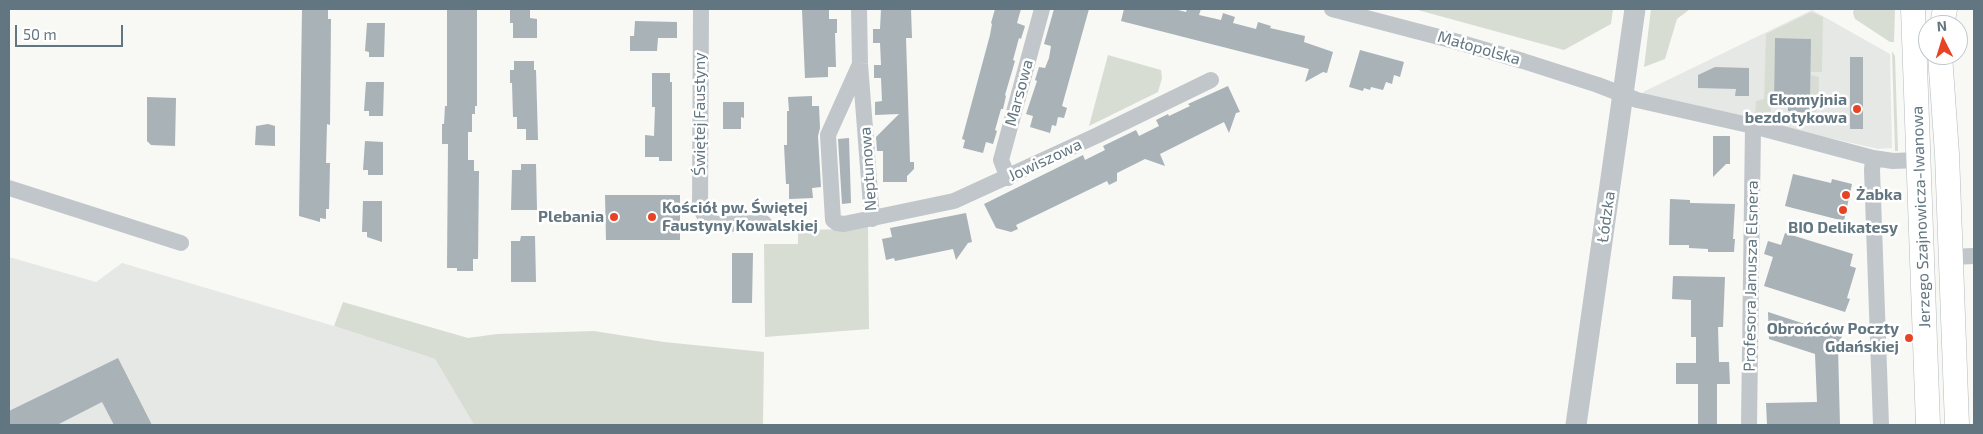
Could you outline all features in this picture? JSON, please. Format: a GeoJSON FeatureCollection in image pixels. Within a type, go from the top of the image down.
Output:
{"type":"FeatureCollection","features":[{"type":"Feature","properties":{"kind":"main road","name":"Jerzego Szajnowicza-Iwanowa"},"geometry":{"type":"LineString","coordinates":[[1913,9],[1928,425]]}},
{"type":"Feature","properties":{"kind":"main road","name":"Jerzego Szajnowicza-Iwanowa"},"geometry":{"type":"LineString","coordinates":[[1941,65],[1947,154],[1957,425]]}},
{"type":"Feature","properties":{"kind":"street","name":"Świętej Faustyny"},"geometry":{"type":"LineString","coordinates":[[701,9],[700,207],[709,221],[715,224],[764,223]]}},
{"type":"Feature","properties":{"kind":"street","name":"Neptunowa"},"geometry":{"type":"LineString","coordinates":[[858,9],[860,64],[872,220],[837,224],[833,220],[828,134],[860,64]]}},
{"type":"Feature","properties":{"kind":"street","name":"Marsowa"},"geometry":{"type":"LineString","coordinates":[[1008,178],[1002,160],[1042,9]]}},
{"type":"Feature","properties":{"kind":"street","name":"Małopolska"},"geometry":{"type":"LineString","coordinates":[[1332,9],[1495,53],[1598,85],[1637,100],[1753,126],[1873,158],[1893,161],[1919,160]]}},
{"type":"Feature","properties":{"kind":"street","name":"Łódzka"},"geometry":{"type":"LineString","coordinates":[[1576,425],[1635,9]]}},
{"type":"Feature","properties":{"kind":"street","name":"Jowiszowa"},"geometry":{"type":"LineString","coordinates":[[872,220],[954,201],[1008,178],[1211,80]]}},
{"type":"Feature","properties":{"kind":"street","name":"Profesora Janusza Elsnera"},"geometry":{"type":"LineString","coordinates":[[1750,425],[1753,126]]}},
{"type":"Feature","properties":{"kind":"street"},"geometry":{"type":"LineString","coordinates":[[1873,158],[1881,425]]}},
{"type":"Feature","properties":{"kind":"street"},"geometry":{"type":"LineString","coordinates":[[9,188],[181,243]]}},
{"type":"Feature","properties":{"kind":"street"},"geometry":{"type":"LineString","coordinates":[[1950,257],[1974,256]]}},
{"type":"Feature","properties":{"kind":"shaded area"},"geometry":{"type":"Polygon","coordinates":[[[1414,9],[1613,9],[1611,24],[1564,50],[1414,9]]]}},
{"type":"Feature","properties":{"kind":"shaded area"},"geometry":{"type":"Polygon","coordinates":[[[1651,9],[1690,9],[1677,19],[1665,59],[1644,67],[1651,9]]]}},
{"type":"Feature","properties":{"kind":"shaded area"},"geometry":{"type":"Polygon","coordinates":[[[1854,9],[1895,9],[1894,42],[1890,42],[1855,19],[1854,9]]]}},
{"type":"Feature","properties":{"kind":"shaded area"},"geometry":{"type":"Polygon","coordinates":[[[1812,10],[1890,54],[1892,148],[1878,149],[1646,96],[1643,92],[1812,10]]]}},
{"type":"Feature","properties":{"kind":"shaded area"},"geometry":{"type":"Polygon","coordinates":[[[1811,12],[1823,17],[1822,72],[1811,72],[1810,39],[1775,38],[1774,100],[1771,100],[1771,121],[1755,117],[1756,101],[1764,99],[1766,34],[1811,12]]]}},
{"type":"Feature","properties":{"kind":"shaded area"},"geometry":{"type":"Polygon","coordinates":[[[1892,51],[1895,56],[1898,151],[1895,151],[1892,51]]]}},
{"type":"Feature","properties":{"kind":"shaded area"},"geometry":{"type":"Polygon","coordinates":[[[1108,55],[1161,70],[1162,78],[1158,92],[1089,126],[1108,55]]]}},
{"type":"Feature","properties":{"kind":"shaded area"},"geometry":{"type":"Polygon","coordinates":[[[1811,75],[1819,77],[1818,106],[1812,117],[1799,124],[1799,112],[1810,112],[1811,75]]]}},
{"type":"Feature","properties":{"kind":"shaded area"},"geometry":{"type":"Polygon","coordinates":[[[868,226],[869,329],[765,337],[764,244],[798,244],[798,230],[850,229],[868,226]]]}},
{"type":"Feature","properties":{"kind":"shaded area"},"geometry":{"type":"Polygon","coordinates":[[[9,257],[96,282],[122,263],[334,326],[435,359],[474,425],[9,425],[9,257]]]}},
{"type":"Feature","properties":{"kind":"shaded area"},"geometry":{"type":"Polygon","coordinates":[[[343,302],[468,338],[497,334],[594,331],[664,342],[764,352],[763,425],[474,425],[435,359],[334,326],[343,302]]]}},
{"type":"Feature","properties":{"kind":"building"},"geometry":{"type":"Polygon","coordinates":[[[302,9],[328,9],[328,19],[331,19],[330,125],[327,124],[326,163],[330,163],[329,209],[326,209],[326,219],[320,218],[320,222],[299,216],[302,9]]]}},
{"type":"Feature","properties":{"kind":"building"},"geometry":{"type":"Polygon","coordinates":[[[447,9],[477,9],[477,106],[475,106],[475,114],[472,114],[472,132],[468,132],[468,160],[474,160],[474,171],[479,171],[478,259],[473,259],[473,271],[457,271],[457,268],[447,268],[448,144],[442,144],[442,124],[444,124],[445,106],[447,106],[447,9]]]}},
{"type":"Feature","properties":{"kind":"building"},"geometry":{"type":"Polygon","coordinates":[[[829,9],[829,19],[837,19],[837,33],[835,33],[836,67],[828,67],[828,77],[805,78],[802,10],[829,9]]]}},
{"type":"Feature","properties":{"kind":"building"},"geometry":{"type":"Polygon","coordinates":[[[881,9],[911,9],[912,38],[906,38],[910,162],[914,162],[914,169],[907,176],[907,182],[883,182],[883,151],[877,151],[876,137],[899,114],[875,115],[875,102],[882,101],[881,78],[874,78],[874,65],[881,65],[880,43],[873,43],[873,29],[880,29],[881,9]]]}},
{"type":"Feature","properties":{"kind":"building"},"geometry":{"type":"Polygon","coordinates":[[[995,9],[1021,9],[1017,23],[1025,26],[1021,39],[1019,38],[1013,60],[1015,61],[1003,109],[1001,109],[995,130],[997,131],[993,144],[986,142],[983,153],[963,148],[965,140],[962,139],[990,35],[995,9]]]}},
{"type":"Feature","properties":{"kind":"building"},"geometry":{"type":"Polygon","coordinates":[[[1054,9],[1089,9],[1062,106],[1067,108],[1064,118],[1058,117],[1056,126],[1052,125],[1050,133],[1030,127],[1033,116],[1026,114],[1037,81],[1035,80],[1039,67],[1045,68],[1049,58],[1051,46],[1044,44],[1054,9]]]}},
{"type":"Feature","properties":{"kind":"building"},"geometry":{"type":"Polygon","coordinates":[[[1124,9],[1174,9],[1186,12],[1187,9],[1201,9],[1199,15],[1221,20],[1223,13],[1235,17],[1233,23],[1256,29],[1258,22],[1271,26],[1270,28],[1305,36],[1304,42],[1333,52],[1327,73],[1323,72],[1305,82],[1309,69],[1121,21],[1124,9]]]}},
{"type":"Feature","properties":{"kind":"building"},"geometry":{"type":"Polygon","coordinates":[[[510,10],[530,10],[530,18],[537,19],[537,38],[513,38],[513,23],[510,23],[510,10]]]}},
{"type":"Feature","properties":{"kind":"building"},"geometry":{"type":"Polygon","coordinates":[[[635,21],[677,22],[677,38],[658,38],[657,51],[630,51],[630,36],[634,36],[635,21]]]}},
{"type":"Feature","properties":{"kind":"building"},"geometry":{"type":"Polygon","coordinates":[[[367,23],[385,23],[384,57],[369,57],[369,52],[365,51],[367,23]]]}},
{"type":"Feature","properties":{"kind":"building"},"geometry":{"type":"Polygon","coordinates":[[[1775,38],[1811,39],[1810,113],[1788,111],[1788,101],[1774,100],[1775,38]]]}},
{"type":"Feature","properties":{"kind":"building"},"geometry":{"type":"Polygon","coordinates":[[[1360,50],[1404,62],[1400,77],[1394,75],[1392,84],[1386,82],[1383,90],[1371,87],[1370,90],[1364,88],[1363,91],[1349,87],[1360,50]]]}},
{"type":"Feature","properties":{"kind":"building","name":"Ekomyjnia bezdotykowa"},"geometry":{"type":"Polygon","coordinates":[[[1850,57],[1863,57],[1863,129],[1850,129],[1850,57]]]}},
{"type":"Feature","properties":{"kind":"building"},"geometry":{"type":"Polygon","coordinates":[[[514,61],[534,61],[534,70],[536,70],[538,140],[526,140],[526,129],[517,129],[517,117],[513,117],[510,70],[514,70],[514,61]]]}},
{"type":"Feature","properties":{"kind":"building"},"geometry":{"type":"Polygon","coordinates":[[[1715,67],[1749,68],[1749,96],[1735,96],[1736,89],[1698,88],[1698,75],[1715,67]]]}},
{"type":"Feature","properties":{"kind":"building"},"geometry":{"type":"Polygon","coordinates":[[[652,73],[670,73],[670,82],[672,82],[672,161],[659,161],[659,157],[645,157],[645,135],[654,136],[655,107],[652,107],[652,73]]]}},
{"type":"Feature","properties":{"kind":"building"},"geometry":{"type":"Polygon","coordinates":[[[366,82],[384,82],[383,116],[369,116],[369,111],[364,111],[366,82]]]}},
{"type":"Feature","properties":{"kind":"building"},"geometry":{"type":"Polygon","coordinates":[[[1228,86],[1240,112],[1236,113],[1229,133],[1224,122],[1160,154],[1165,166],[1145,159],[1117,173],[1117,181],[1109,185],[1107,181],[1016,225],[1018,229],[1011,232],[996,228],[984,204],[1083,155],[1085,160],[1105,150],[1103,146],[1136,130],[1139,136],[1159,126],[1156,120],[1168,114],[1169,116],[1190,106],[1188,104],[1228,86]]]}},
{"type":"Feature","properties":{"kind":"building"},"geometry":{"type":"Polygon","coordinates":[[[812,96],[812,106],[819,106],[820,128],[818,136],[821,187],[812,188],[813,198],[789,199],[789,184],[786,184],[784,145],[787,145],[788,97],[812,96]]]}},
{"type":"Feature","properties":{"kind":"building"},"geometry":{"type":"Polygon","coordinates":[[[147,97],[176,98],[175,146],[151,145],[147,141],[147,97]]]}},
{"type":"Feature","properties":{"kind":"building"},"geometry":{"type":"Polygon","coordinates":[[[723,102],[744,102],[744,118],[741,117],[741,129],[723,129],[723,102]]]}},
{"type":"Feature","properties":{"kind":"building"},"geometry":{"type":"Polygon","coordinates":[[[268,124],[275,126],[275,146],[255,145],[256,126],[268,124]]]}},
{"type":"Feature","properties":{"kind":"building"},"geometry":{"type":"Polygon","coordinates":[[[1713,136],[1730,136],[1730,164],[1726,164],[1713,177],[1713,136]]]}},
{"type":"Feature","properties":{"kind":"building"},"geometry":{"type":"Polygon","coordinates":[[[849,138],[851,203],[842,204],[838,139],[849,138]]]}},
{"type":"Feature","properties":{"kind":"building"},"geometry":{"type":"Polygon","coordinates":[[[365,141],[383,142],[383,175],[368,175],[368,170],[363,170],[365,141]]]}},
{"type":"Feature","properties":{"kind":"building"},"geometry":{"type":"Polygon","coordinates":[[[521,164],[536,164],[537,210],[511,210],[512,170],[521,170],[521,164]]]}},
{"type":"Feature","properties":{"kind":"building"},"geometry":{"type":"Polygon","coordinates":[[[1793,174],[1831,183],[1832,179],[1852,184],[1844,221],[1785,206],[1793,174]]]}},
{"type":"Feature","properties":{"kind":"building","name":"Kościół pw. Świętej Faustyny Kowalskiej"},"geometry":{"type":"Polygon","coordinates":[[[605,195],[680,195],[680,240],[606,240],[605,195]]]}},
{"type":"Feature","properties":{"kind":"building"},"geometry":{"type":"Polygon","coordinates":[[[1670,199],[1690,200],[1690,203],[1735,204],[1734,252],[1708,252],[1708,249],[1689,248],[1689,245],[1669,245],[1670,199]]]}},
{"type":"Feature","properties":{"kind":"building"},"geometry":{"type":"Polygon","coordinates":[[[363,201],[382,201],[382,242],[367,237],[367,232],[362,232],[363,201]]]}},
{"type":"Feature","properties":{"kind":"building"},"geometry":{"type":"Polygon","coordinates":[[[966,213],[972,242],[968,243],[956,260],[953,249],[895,261],[894,258],[886,260],[882,239],[892,237],[890,228],[966,213]]]}},
{"type":"Feature","properties":{"kind":"building"},"geometry":{"type":"Polygon","coordinates":[[[1785,233],[1853,254],[1850,266],[1856,268],[1847,298],[1850,299],[1845,312],[1764,286],[1773,257],[1764,254],[1768,241],[1781,245],[1785,233]]]}},
{"type":"Feature","properties":{"kind":"building"},"geometry":{"type":"Polygon","coordinates":[[[521,236],[535,236],[536,282],[511,282],[511,241],[520,241],[521,236]]]}},
{"type":"Feature","properties":{"kind":"building"},"geometry":{"type":"Polygon","coordinates":[[[732,253],[753,253],[752,303],[732,303],[732,253]]]}},
{"type":"Feature","properties":{"kind":"building"},"geometry":{"type":"Polygon","coordinates":[[[1673,276],[1725,277],[1723,327],[1718,327],[1719,362],[1729,362],[1730,384],[1717,384],[1717,425],[1698,425],[1698,384],[1676,384],[1676,363],[1696,363],[1696,337],[1691,337],[1691,300],[1672,299],[1673,276]]]}},
{"type":"Feature","properties":{"kind":"building"},"geometry":{"type":"Polygon","coordinates":[[[1768,312],[1842,336],[1838,348],[1840,425],[1767,425],[1766,403],[1817,402],[1815,354],[1769,339],[1768,312]]]}},
{"type":"Feature","properties":{"kind":"building"},"geometry":{"type":"Polygon","coordinates":[[[118,358],[152,425],[114,425],[102,402],[57,425],[9,425],[9,411],[118,358]]]}},
{"type":"Feature","properties":{"kind":"place","name":"Ekomyjnia bezdotykowa"},"geometry":{"type":"Point","coordinates":[1857,109]}},
{"type":"Feature","properties":{"kind":"place","name":"Żabka"},"geometry":{"type":"Point","coordinates":[1846,195]}},
{"type":"Feature","properties":{"kind":"place","name":"BIO Delikatesy"},"geometry":{"type":"Point","coordinates":[1843,210]}},
{"type":"Feature","properties":{"kind":"place","name":"Plebania"},"geometry":{"type":"Point","coordinates":[614,217]}},
{"type":"Feature","properties":{"kind":"place","name":"Kościół pw. Świętej Faustyny Kowalskiej"},"geometry":{"type":"Point","coordinates":[652,217]}},
{"type":"Feature","properties":{"kind":"place","name":"Obrońców Poczty Gdańskiej"},"geometry":{"type":"Point","coordinates":[1909,338]}}]}
